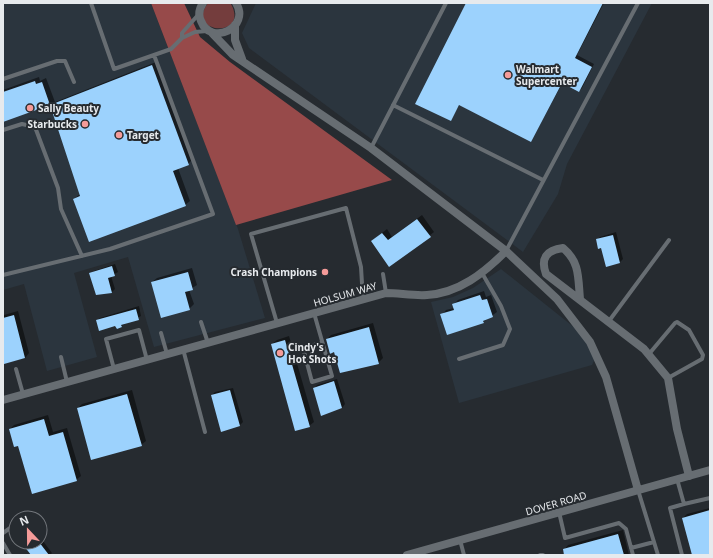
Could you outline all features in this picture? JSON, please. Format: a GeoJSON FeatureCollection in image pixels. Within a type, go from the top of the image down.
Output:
{"type":"FeatureCollection","features":[{"type":"Feature","properties":{"kind":"street"},"geometry":{"type":"LineString","coordinates":[[203,3],[199,9],[202,23],[233,54],[371,148],[506,251],[557,299],[590,342],[606,377],[638,490]]}},
{"type":"Feature","properties":{"kind":"street"},"geometry":{"type":"LineString","coordinates":[[237,4],[239,16],[235,25],[235,40],[242,59]]}},
{"type":"Feature","properties":{"kind":"street"},"geometry":{"type":"LineString","coordinates":[[211,32],[223,34],[235,25]]}},
{"type":"Feature","properties":{"kind":"street"},"geometry":{"type":"LineString","coordinates":[[580,299],[576,264],[571,255],[563,248],[553,249],[545,256],[543,265],[546,274],[609,321],[649,354],[668,378],[677,429],[689,476]]}},
{"type":"Feature","properties":{"kind":"street","name":"HOLSUM WAY"},"geometry":{"type":"LineString","coordinates":[[3,400],[386,293],[427,295],[449,291],[468,283],[482,273],[506,251]]}},
{"type":"Feature","properties":{"kind":"street","name":"DOVER ROAD"},"geometry":{"type":"LineString","coordinates":[[407,555],[710,470]]}},
{"type":"Feature","properties":{"kind":"lane"},"geometry":{"type":"LineString","coordinates":[[91,3],[114,69],[171,49],[182,38],[195,32],[211,32]]}},
{"type":"Feature","properties":{"kind":"lane"},"geometry":{"type":"LineString","coordinates":[[371,148],[446,3]]}},
{"type":"Feature","properties":{"kind":"lane","name":"HOLSUM WAY"},"geometry":{"type":"LineString","coordinates":[[506,251],[638,3]]}},
{"type":"Feature","properties":{"kind":"lane"},"geometry":{"type":"LineString","coordinates":[[182,38],[182,33],[195,21],[199,9]]}},
{"type":"Feature","properties":{"kind":"lane"},"geometry":{"type":"LineString","coordinates":[[3,275],[110,249],[213,214],[154,55]]}},
{"type":"Feature","properties":{"kind":"lane"},"geometry":{"type":"LineString","coordinates":[[3,79],[57,61],[65,61],[74,82]]}},
{"type":"Feature","properties":{"kind":"lane"},"geometry":{"type":"LineString","coordinates":[[393,104],[543,180]]}},
{"type":"Feature","properties":{"kind":"lane"},"geometry":{"type":"LineString","coordinates":[[3,130],[22,124],[35,128],[58,188],[61,209],[82,256]]}},
{"type":"Feature","properties":{"kind":"lane"},"geometry":{"type":"LineString","coordinates":[[277,324],[251,234],[346,208],[361,267],[363,300]]}},
{"type":"Feature","properties":{"kind":"lane"},"geometry":{"type":"LineString","coordinates":[[609,321],[669,240]]}},
{"type":"Feature","properties":{"kind":"lane"},"geometry":{"type":"LineString","coordinates":[[459,359],[503,345],[510,329],[501,306],[482,273]]}},
{"type":"Feature","properties":{"kind":"lane"},"geometry":{"type":"LineString","coordinates":[[383,274],[386,293]]}},
{"type":"Feature","properties":{"kind":"lane"},"geometry":{"type":"LineString","coordinates":[[314,313],[321,342],[332,376],[312,382],[303,348],[321,342]]}},
{"type":"Feature","properties":{"kind":"lane"},"geometry":{"type":"LineString","coordinates":[[202,322],[208,343]]}},
{"type":"Feature","properties":{"kind":"lane"},"geometry":{"type":"LineString","coordinates":[[649,354],[675,323],[677,322],[689,330],[703,355],[702,358],[668,378]]}},
{"type":"Feature","properties":{"kind":"lane"},"geometry":{"type":"LineString","coordinates":[[114,369],[106,339],[139,330],[147,360]]}},
{"type":"Feature","properties":{"kind":"lane"},"geometry":{"type":"LineString","coordinates":[[161,333],[167,354]]}},
{"type":"Feature","properties":{"kind":"lane"},"geometry":{"type":"LineString","coordinates":[[183,349],[206,432]]}},
{"type":"Feature","properties":{"kind":"lane"},"geometry":{"type":"LineString","coordinates":[[61,357],[67,382]]}},
{"type":"Feature","properties":{"kind":"lane"},"geometry":{"type":"LineString","coordinates":[[16,369],[23,394]]}},
{"type":"Feature","properties":{"kind":"lane"},"geometry":{"type":"LineString","coordinates":[[677,479],[684,504]]}},
{"type":"Feature","properties":{"kind":"lane"},"geometry":{"type":"LineString","coordinates":[[638,490],[658,555]]}},
{"type":"Feature","properties":{"kind":"lane"},"geometry":{"type":"LineString","coordinates":[[682,555],[670,508],[710,498]]}},
{"type":"Feature","properties":{"kind":"lane"},"geometry":{"type":"LineString","coordinates":[[559,512],[566,538],[619,524],[626,529],[633,555]]}},
{"type":"Feature","properties":{"kind":"lane"},"geometry":{"type":"LineString","coordinates":[[460,540],[464,555]]}},
{"type":"Feature","properties":{"kind":"lane"},"geometry":{"type":"LineString","coordinates":[[631,548],[654,542]]}},
{"type":"Feature","properties":{"kind":"lane"},"geometry":{"type":"LineString","coordinates":[[3,543],[10,555]]}},
{"type":"Feature","properties":{"kind":"shaded area"},"geometry":{"type":"Polygon","coordinates":[[[3,3],[151,3],[238,229],[265,318],[154,347],[128,257],[74,273],[97,357],[47,371],[24,284],[3,290],[3,3]]]}},
{"type":"Feature","properties":{"kind":"shaded area"},"geometry":{"type":"Polygon","coordinates":[[[151,3],[184,3],[200,37],[230,62],[392,180],[236,225],[151,3]]]}},
{"type":"Feature","properties":{"kind":"shaded area"},"geometry":{"type":"Polygon","coordinates":[[[208,3],[231,4],[234,15],[232,23],[226,27],[218,28],[210,26],[204,21],[203,13],[208,3]]]}},
{"type":"Feature","properties":{"kind":"shaded area"},"geometry":{"type":"Polygon","coordinates":[[[256,3],[652,3],[567,164],[558,194],[523,252],[249,48],[242,33],[256,3]]]}},
{"type":"Feature","properties":{"kind":"shaded area"},"geometry":{"type":"Polygon","coordinates":[[[501,269],[590,340],[597,354],[592,365],[459,403],[431,302],[453,297],[473,288],[501,269]]]}},
{"type":"Feature","properties":{"kind":"building","name":"Walmart Supercenter"},"geometry":{"type":"Polygon","coordinates":[[[466,3],[603,3],[575,58],[592,67],[579,92],[562,83],[531,142],[459,105],[451,121],[415,104],[466,3]]]}},
{"type":"Feature","properties":{"kind":"building","name":"Target"},"geometry":{"type":"Polygon","coordinates":[[[152,65],[189,165],[173,171],[186,206],[89,242],[73,199],[80,196],[50,105],[152,65]]]}},
{"type":"Feature","properties":{"kind":"building"},"geometry":{"type":"Polygon","coordinates":[[[35,81],[36,84],[42,82],[50,105],[3,122],[3,92],[35,81]]]}},
{"type":"Feature","properties":{"kind":"building"},"geometry":{"type":"Polygon","coordinates":[[[417,219],[431,237],[389,267],[371,241],[382,233],[388,240],[417,219]]]}},
{"type":"Feature","properties":{"kind":"building"},"geometry":{"type":"Polygon","coordinates":[[[613,235],[620,263],[606,267],[601,248],[598,249],[596,239],[613,235]]]}},
{"type":"Feature","properties":{"kind":"building"},"geometry":{"type":"Polygon","coordinates":[[[112,266],[115,276],[108,278],[112,293],[96,295],[89,273],[112,266]]]}},
{"type":"Feature","properties":{"kind":"building"},"geometry":{"type":"Polygon","coordinates":[[[188,272],[193,290],[185,292],[190,310],[161,318],[151,282],[188,272]]]}},
{"type":"Feature","properties":{"kind":"building"},"geometry":{"type":"Polygon","coordinates":[[[480,295],[482,300],[487,299],[493,317],[483,321],[484,323],[447,335],[440,314],[454,310],[452,304],[480,295]]]}},
{"type":"Feature","properties":{"kind":"building"},"geometry":{"type":"Polygon","coordinates":[[[136,309],[139,320],[121,325],[122,327],[117,329],[115,326],[99,331],[96,320],[136,309]]]}},
{"type":"Feature","properties":{"kind":"building"},"geometry":{"type":"Polygon","coordinates":[[[14,315],[25,358],[4,364],[3,318],[14,315]]]}},
{"type":"Feature","properties":{"kind":"building"},"geometry":{"type":"Polygon","coordinates":[[[369,327],[379,364],[340,373],[334,352],[330,354],[326,339],[369,327]]]}},
{"type":"Feature","properties":{"kind":"building"},"geometry":{"type":"Polygon","coordinates":[[[285,340],[310,427],[295,431],[271,344],[285,340]]]}},
{"type":"Feature","properties":{"kind":"building"},"geometry":{"type":"Polygon","coordinates":[[[334,381],[342,408],[321,416],[313,388],[334,381]]]}},
{"type":"Feature","properties":{"kind":"building"},"geometry":{"type":"Polygon","coordinates":[[[230,390],[240,426],[221,432],[211,395],[230,390]]]}},
{"type":"Feature","properties":{"kind":"building"},"geometry":{"type":"Polygon","coordinates":[[[127,394],[142,446],[91,460],[77,408],[127,394]]]}},
{"type":"Feature","properties":{"kind":"building"},"geometry":{"type":"Polygon","coordinates":[[[44,419],[49,436],[63,432],[77,481],[32,494],[18,446],[14,447],[9,429],[44,419]]]}},
{"type":"Feature","properties":{"kind":"building"},"geometry":{"type":"Polygon","coordinates":[[[710,510],[710,555],[692,555],[682,518],[710,510]]]}},
{"type":"Feature","properties":{"kind":"building"},"geometry":{"type":"Polygon","coordinates":[[[618,534],[624,555],[564,555],[563,549],[618,534]]]}},
{"type":"Feature","properties":{"kind":"building"},"geometry":{"type":"Polygon","coordinates":[[[27,550],[45,550],[49,555],[31,555],[27,550]]]}},
{"type":"Feature","properties":{"kind":"place","name":"Walmart Supercenter"},"geometry":{"type":"Point","coordinates":[508,75]}},
{"type":"Feature","properties":{"kind":"place","name":"Sally Beauty"},"geometry":{"type":"Point","coordinates":[30,108]}},
{"type":"Feature","properties":{"kind":"place","name":"Starbucks"},"geometry":{"type":"Point","coordinates":[85,124]}},
{"type":"Feature","properties":{"kind":"place","name":"Target"},"geometry":{"type":"Point","coordinates":[119,135]}},
{"type":"Feature","properties":{"kind":"place","name":"Crash Champions"},"geometry":{"type":"Point","coordinates":[325,272]}},
{"type":"Feature","properties":{"kind":"place","name":"Cindy's Hot Shots"},"geometry":{"type":"Point","coordinates":[280,353]}}]}
